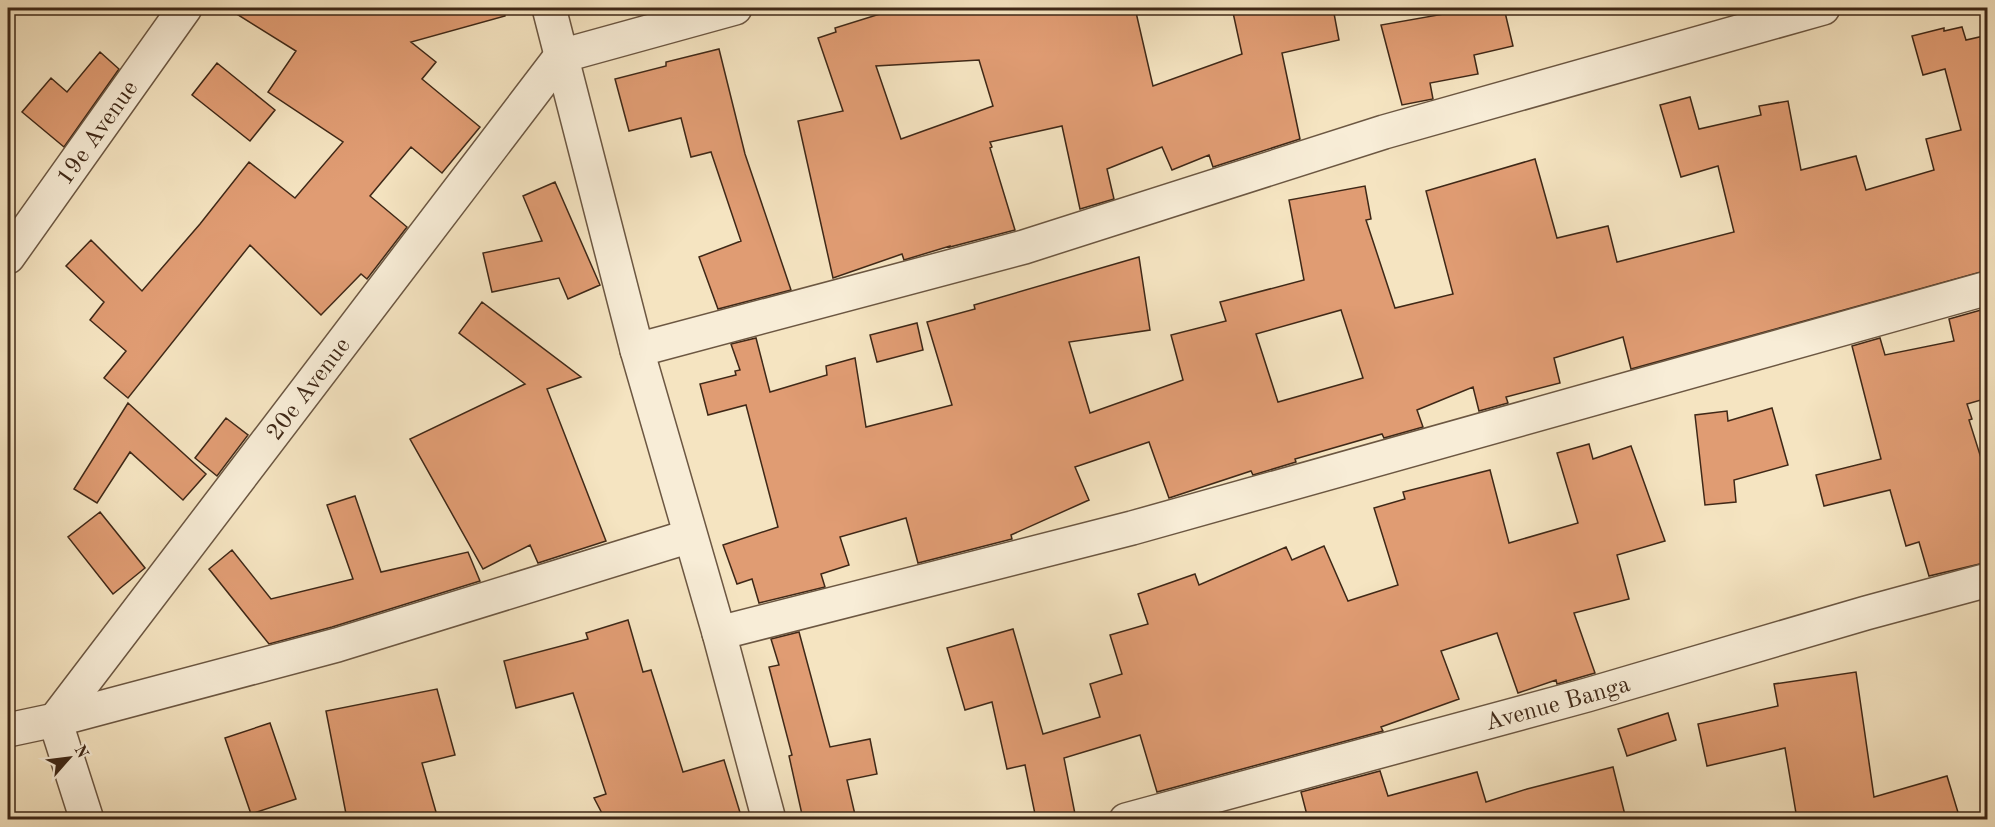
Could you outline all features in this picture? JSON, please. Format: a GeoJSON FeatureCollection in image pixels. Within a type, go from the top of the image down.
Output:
{"type":"FeatureCollection","features":[{"type":"Feature","properties":{"kind":"street","name":"19e Avenue"},"geometry":{"type":"LineString","coordinates":[[8,257],[185,8]]}},
{"type":"Feature","properties":{"kind":"street"},"geometry":{"type":"LineString","coordinates":[[549,8],[637,350],[769,819]]}},
{"type":"Feature","properties":{"kind":"street"},"geometry":{"type":"LineString","coordinates":[[561,56],[735,8]]}},
{"type":"Feature","properties":{"kind":"street"},"geometry":{"type":"LineString","coordinates":[[637,350],[1024,247],[1384,132],[1823,8]]}},
{"type":"Feature","properties":{"kind":"street","name":"20e Avenue"},"geometry":{"type":"LineString","coordinates":[[55,720],[561,56]]}},
{"type":"Feature","properties":{"kind":"street"},"geometry":{"type":"LineString","coordinates":[[718,633],[1132,528],[1988,288]]}},
{"type":"Feature","properties":{"kind":"street"},"geometry":{"type":"LineString","coordinates":[[8,730],[55,720],[337,645],[690,536]]}},
{"type":"Feature","properties":{"kind":"street","name":"Avenue Banga"},"geometry":{"type":"LineString","coordinates":[[1126,819],[1587,695],[1866,613],[1988,580]]}},
{"type":"Feature","properties":{"kind":"street"},"geometry":{"type":"LineString","coordinates":[[55,720],[87,819]]}},
{"type":"Feature","properties":{"kind":"building"},"geometry":{"type":"Polygon","coordinates":[[[227,8],[504,8],[505,16],[411,42],[436,62],[422,79],[480,127],[442,173],[411,147],[370,196],[407,227],[367,279],[361,274],[321,315],[250,245],[128,398],[104,378],[126,351],[90,320],[104,302],[66,266],[91,240],[142,291],[200,224],[249,162],[295,198],[343,142],[268,92],[296,51],[227,8]]]}},
{"type":"Feature","properties":{"kind":"building"},"geometry":{"type":"Polygon","coordinates":[[[899,8],[1135,8],[1153,86],[1242,54],[1232,8],[1333,8],[1339,40],[1282,53],[1300,139],[1213,167],[1209,155],[1172,170],[1162,147],[1107,169],[1114,199],[1080,209],[1062,126],[990,142],[1015,230],[904,260],[902,254],[833,278],[798,121],[843,111],[818,38],[836,32],[835,28],[899,8]],[[979,60],[876,66],[901,139],[993,106],[979,60]]]}},
{"type":"Feature","properties":{"kind":"building"},"geometry":{"type":"Polygon","coordinates":[[[1442,8],[1504,8],[1513,46],[1474,55],[1478,74],[1430,83],[1433,99],[1402,105],[1381,25],[1444,14],[1442,8]]]}},
{"type":"Feature","properties":{"kind":"building"},"geometry":{"type":"Polygon","coordinates":[[[1962,27],[1966,40],[1988,35],[1988,270],[1631,369],[1623,337],[1554,358],[1560,383],[1506,397],[1508,403],[1479,411],[1473,387],[1417,410],[1423,427],[1384,438],[1382,434],[1295,459],[1296,462],[1253,475],[1251,471],[1169,498],[1149,442],[1075,467],[1089,500],[1011,535],[1012,539],[918,563],[906,518],[840,537],[849,565],[821,574],[825,587],[759,603],[752,579],[737,584],[723,545],[778,527],[746,405],[708,415],[700,384],[736,375],[735,371],[740,370],[731,344],[756,338],[770,392],[827,375],[826,366],[855,358],[866,427],[952,405],[927,322],[975,309],[974,305],[1139,257],[1150,330],[1069,342],[1090,413],[1183,380],[1171,335],[1226,321],[1220,302],[1304,280],[1289,200],[1365,186],[1371,219],[1366,220],[1395,308],[1453,294],[1426,191],[1535,159],[1557,238],[1608,226],[1617,262],[1734,232],[1718,166],[1681,177],[1660,105],[1690,97],[1699,129],[1761,115],[1759,106],[1788,101],[1801,170],[1856,156],[1866,190],[1934,170],[1926,139],[1961,130],[1945,69],[1923,75],[1912,36],[1944,28],[1944,31],[1962,27]],[[1341,310],[1256,334],[1278,402],[1363,378],[1341,310]]]}},
{"type":"Feature","properties":{"kind":"building"},"geometry":{"type":"Polygon","coordinates":[[[719,49],[745,154],[791,290],[718,309],[699,257],[741,241],[711,152],[691,157],[681,118],[629,131],[615,79],[666,66],[666,62],[719,49]]]}},
{"type":"Feature","properties":{"kind":"building"},"geometry":{"type":"Polygon","coordinates":[[[100,52],[119,69],[64,147],[22,112],[51,78],[67,92],[100,52]]]}},
{"type":"Feature","properties":{"kind":"building"},"geometry":{"type":"Polygon","coordinates":[[[217,63],[275,110],[250,141],[192,95],[217,63]]]}},
{"type":"Feature","properties":{"kind":"building"},"geometry":{"type":"Polygon","coordinates":[[[555,182],[600,285],[568,299],[559,278],[492,292],[483,253],[542,241],[523,196],[555,182]]]}},
{"type":"Feature","properties":{"kind":"building"},"geometry":{"type":"Polygon","coordinates":[[[482,302],[581,377],[547,389],[606,541],[538,563],[530,545],[483,569],[410,439],[525,384],[459,333],[482,302]]]}},
{"type":"Feature","properties":{"kind":"building"},"geometry":{"type":"Polygon","coordinates":[[[1988,308],[1988,398],[1967,404],[1972,419],[1969,420],[1988,480],[1988,562],[1929,576],[1919,542],[1906,546],[1890,490],[1824,506],[1816,475],[1881,459],[1852,346],[1880,338],[1885,355],[1954,341],[1949,319],[1988,308]]]}},
{"type":"Feature","properties":{"kind":"building"},"geometry":{"type":"Polygon","coordinates":[[[917,323],[923,350],[877,362],[870,335],[917,323]]]}},
{"type":"Feature","properties":{"kind":"building"},"geometry":{"type":"Polygon","coordinates":[[[128,403],[206,474],[183,500],[130,452],[97,503],[74,489],[128,403]]]}},
{"type":"Feature","properties":{"kind":"building"},"geometry":{"type":"Polygon","coordinates":[[[1772,408],[1788,465],[1734,480],[1736,502],[1705,505],[1695,415],[1727,411],[1728,421],[1772,408]]]}},
{"type":"Feature","properties":{"kind":"building"},"geometry":{"type":"Polygon","coordinates":[[[226,418],[248,435],[217,476],[195,458],[226,418]]]}},
{"type":"Feature","properties":{"kind":"building"},"geometry":{"type":"Polygon","coordinates":[[[1589,444],[1593,459],[1631,446],[1665,541],[1617,555],[1629,599],[1574,613],[1595,673],[1557,684],[1556,680],[1518,693],[1497,633],[1441,651],[1459,699],[1381,727],[1383,731],[1157,792],[1140,735],[1064,758],[1076,819],[1036,819],[1025,765],[1007,769],[992,702],[965,710],[947,648],[1013,629],[1043,734],[1100,717],[1090,684],[1122,674],[1110,635],[1148,624],[1138,594],[1195,574],[1199,585],[1286,547],[1292,560],[1324,546],[1348,601],[1398,585],[1374,508],[1405,499],[1403,492],[1490,470],[1509,543],[1578,523],[1557,453],[1589,444]]]}},
{"type":"Feature","properties":{"kind":"building"},"geometry":{"type":"Polygon","coordinates":[[[355,496],[381,572],[468,552],[480,581],[269,644],[209,569],[232,550],[271,599],[353,579],[327,505],[355,496]]]}},
{"type":"Feature","properties":{"kind":"building"},"geometry":{"type":"Polygon","coordinates":[[[100,512],[145,568],[113,594],[68,537],[100,512]]]}},
{"type":"Feature","properties":{"kind":"building"},"geometry":{"type":"Polygon","coordinates":[[[628,620],[643,672],[651,670],[683,772],[724,760],[742,819],[605,819],[594,798],[606,794],[573,693],[516,708],[504,661],[588,639],[586,633],[628,620]]]}},
{"type":"Feature","properties":{"kind":"building"},"geometry":{"type":"Polygon","coordinates":[[[799,632],[830,747],[870,739],[877,774],[847,780],[856,819],[803,819],[789,756],[792,755],[769,667],[779,665],[771,639],[799,632]]]}},
{"type":"Feature","properties":{"kind":"building"},"geometry":{"type":"Polygon","coordinates":[[[1856,672],[1874,797],[1947,776],[1960,819],[1797,819],[1785,748],[1707,766],[1698,724],[1778,706],[1774,684],[1856,672]]]}},
{"type":"Feature","properties":{"kind":"building"},"geometry":{"type":"Polygon","coordinates":[[[437,689],[455,755],[422,763],[438,819],[347,819],[326,711],[437,689]]]}},
{"type":"Feature","properties":{"kind":"building"},"geometry":{"type":"Polygon","coordinates":[[[1668,713],[1676,740],[1627,756],[1618,729],[1668,713]]]}},
{"type":"Feature","properties":{"kind":"building"},"geometry":{"type":"Polygon","coordinates":[[[270,723],[296,799],[251,814],[225,738],[270,723]]]}},
{"type":"Feature","properties":{"kind":"building"},"geometry":{"type":"Polygon","coordinates":[[[1613,767],[1626,819],[1452,819],[1451,817],[1443,819],[1308,819],[1301,792],[1380,771],[1388,796],[1477,772],[1486,802],[1613,767]]]}}]}
